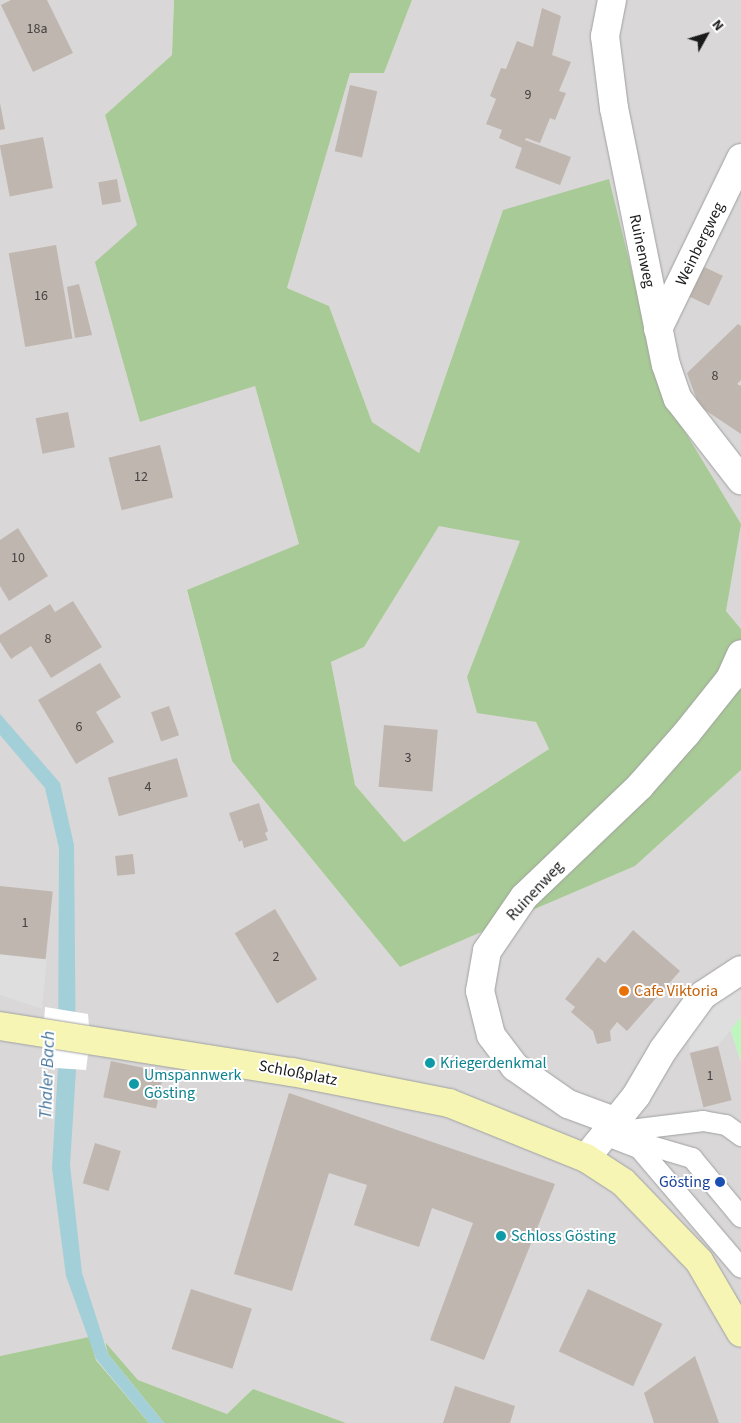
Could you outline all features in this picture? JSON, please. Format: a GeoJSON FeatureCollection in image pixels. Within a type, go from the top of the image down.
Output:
{"type":"FeatureCollection","features":[{"type":"Feature","properties":{"kind":"main road","name":"Schloßplatz"},"geometry":{"type":"LineString","coordinates":[[0,1026],[90,1038],[292,1072],[450,1103],[586,1158],[623,1182],[699,1261],[741,1333]]}},
{"type":"Feature","properties":{"kind":"street","name":"Ruinenweg"},"geometry":{"type":"LineString","coordinates":[[612,0],[605,36],[614,108],[658,329],[678,399],[741,480]]}},
{"type":"Feature","properties":{"kind":"street","name":"Weinbergweg"},"geometry":{"type":"LineString","coordinates":[[658,329],[741,158]]}},
{"type":"Feature","properties":{"kind":"street","name":"Ruinenweg"},"geometry":{"type":"LineString","coordinates":[[608,1128],[547,1091],[516,1067],[491,1035],[480,991],[487,951],[524,897],[640,786],[686,734],[730,679],[741,654]]}},
{"type":"Feature","properties":{"kind":"street"},"geometry":{"type":"LineString","coordinates":[[586,1158],[608,1128],[636,1096],[663,1050],[703,995],[741,970]]}},
{"type":"Feature","properties":{"kind":"lane"},"geometry":{"type":"LineString","coordinates":[[608,1128],[703,1121],[726,1125],[741,1136]]}},
{"type":"Feature","properties":{"kind":"lane"},"geometry":{"type":"LineString","coordinates":[[608,1128],[636,1140],[692,1158],[741,1217]]}},
{"type":"Feature","properties":{"kind":"lane"},"geometry":{"type":"LineString","coordinates":[[608,1128],[639,1148],[741,1268]]}},
{"type":"Feature","properties":{"kind":"shaded area"},"geometry":{"type":"Polygon","coordinates":[[[0,0],[174,0],[172,55],[105,115],[137,225],[255,386],[299,544],[187,591],[232,761],[400,967],[635,866],[741,770],[741,1017],[730,1028],[741,1062],[741,1423],[346,1423],[253,1389],[227,1414],[138,1380],[105,1342],[90,1337],[0,1356],[0,0]]]}},
{"type":"Feature","properties":{"kind":"shaded area"},"geometry":{"type":"Polygon","coordinates":[[[412,0],[741,0],[741,629],[726,611],[740,524],[503,210],[419,453],[372,422],[329,306],[287,288],[350,73],[384,73],[412,0]]]}},
{"type":"Feature","properties":{"kind":"shaded area"},"geometry":{"type":"Polygon","coordinates":[[[439,525],[521,541],[467,677],[477,712],[536,722],[549,749],[404,842],[355,785],[331,662],[364,647],[439,525]]]}},
{"type":"Feature","properties":{"kind":"shaded area"},"geometry":{"type":"Polygon","coordinates":[[[0,954],[47,958],[42,1009],[0,995],[0,954]]]}},
{"type":"Feature","properties":{"kind":"shaded area"},"geometry":{"type":"Polygon","coordinates":[[[727,989],[741,989],[741,1017],[718,1046],[690,1052],[688,1037],[727,989]]]}},
{"type":"Feature","properties":{"kind":"green space"},"geometry":{"type":"Polygon","coordinates":[[[174,0],[412,0],[384,73],[350,73],[287,288],[329,306],[372,422],[419,453],[503,210],[609,179],[662,394],[741,524],[726,611],[741,629],[741,770],[635,866],[400,967],[232,761],[187,590],[299,544],[255,386],[140,422],[95,262],[137,225],[105,115],[172,55],[174,0]],[[439,526],[364,647],[331,662],[355,785],[404,842],[549,749],[536,722],[477,713],[467,677],[520,541],[439,526]]]}},
{"type":"Feature","properties":{"kind":"green space"},"geometry":{"type":"Polygon","coordinates":[[[741,1017],[741,1062],[730,1028],[741,1017]]]}},
{"type":"Feature","properties":{"kind":"green space"},"geometry":{"type":"Polygon","coordinates":[[[89,1337],[96,1360],[149,1423],[0,1423],[0,1356],[89,1337]]]}},
{"type":"Feature","properties":{"kind":"green space"},"geometry":{"type":"Polygon","coordinates":[[[105,1342],[138,1380],[227,1414],[253,1389],[346,1423],[164,1423],[108,1354],[105,1342]]]}},
{"type":"Feature","properties":{"kind":"water"},"geometry":{"type":"Polygon","coordinates":[[[0,714],[60,783],[74,845],[76,1070],[70,1165],[82,1273],[108,1354],[164,1423],[149,1423],[96,1359],[66,1276],[52,1168],[58,1068],[59,848],[45,788],[0,735],[0,714]]]}},
{"type":"Feature","properties":{"kind":"pier"},"geometry":{"type":"Polygon","coordinates":[[[45,1007],[88,1014],[90,1038],[86,1070],[41,1067],[45,1007]]]}},
{"type":"Feature","properties":{"kind":"building"},"geometry":{"type":"Polygon","coordinates":[[[11,0],[47,0],[73,53],[33,72],[1,5],[11,0]]]}},
{"type":"Feature","properties":{"kind":"building"},"geometry":{"type":"Polygon","coordinates":[[[542,8],[561,16],[552,55],[571,62],[559,91],[566,93],[555,120],[550,118],[540,143],[526,138],[525,140],[571,157],[560,185],[515,168],[522,148],[499,138],[502,130],[486,124],[496,99],[490,96],[501,68],[506,69],[517,41],[533,47],[542,8]]]}},
{"type":"Feature","properties":{"kind":"building"},"geometry":{"type":"Polygon","coordinates":[[[350,85],[377,91],[362,158],[335,151],[350,85]]]}},
{"type":"Feature","properties":{"kind":"building"},"geometry":{"type":"Polygon","coordinates":[[[0,103],[5,129],[0,130],[0,103]]]}},
{"type":"Feature","properties":{"kind":"building"},"geometry":{"type":"Polygon","coordinates":[[[43,137],[53,188],[10,196],[0,145],[43,137]]]}},
{"type":"Feature","properties":{"kind":"building"},"geometry":{"type":"Polygon","coordinates":[[[117,179],[121,202],[102,205],[98,182],[117,179]]]}},
{"type":"Feature","properties":{"kind":"building"},"geometry":{"type":"Polygon","coordinates":[[[56,245],[72,339],[25,347],[9,253],[56,245]]]}},
{"type":"Feature","properties":{"kind":"building"},"geometry":{"type":"Polygon","coordinates":[[[702,266],[723,276],[709,306],[688,296],[702,266]]]}},
{"type":"Feature","properties":{"kind":"building"},"geometry":{"type":"Polygon","coordinates":[[[79,284],[92,335],[75,338],[67,287],[79,284]]]}},
{"type":"Feature","properties":{"kind":"building"},"geometry":{"type":"Polygon","coordinates":[[[738,324],[741,326],[741,380],[737,384],[741,386],[741,434],[699,406],[687,373],[738,324]]]}},
{"type":"Feature","properties":{"kind":"building"},"geometry":{"type":"Polygon","coordinates":[[[68,412],[75,447],[42,454],[36,418],[68,412]]]}},
{"type":"Feature","properties":{"kind":"building"},"geometry":{"type":"Polygon","coordinates":[[[160,445],[173,497],[122,510],[109,458],[160,445]]]}},
{"type":"Feature","properties":{"kind":"building"},"geometry":{"type":"Polygon","coordinates":[[[18,528],[48,576],[9,601],[0,586],[0,540],[18,528]]]}},
{"type":"Feature","properties":{"kind":"building"},"geometry":{"type":"Polygon","coordinates":[[[73,601],[102,647],[51,678],[31,646],[11,659],[0,642],[0,635],[50,604],[55,612],[73,601]]]}},
{"type":"Feature","properties":{"kind":"building"},"geometry":{"type":"Polygon","coordinates":[[[100,663],[121,697],[96,712],[114,742],[76,764],[38,700],[100,663]]]}},
{"type":"Feature","properties":{"kind":"building"},"geometry":{"type":"Polygon","coordinates":[[[169,706],[179,735],[161,741],[151,712],[169,706]]]}},
{"type":"Feature","properties":{"kind":"building"},"geometry":{"type":"Polygon","coordinates":[[[384,725],[438,730],[432,791],[379,787],[384,725]]]}},
{"type":"Feature","properties":{"kind":"building"},"geometry":{"type":"Polygon","coordinates":[[[177,758],[188,796],[119,816],[108,778],[177,758]]]}},
{"type":"Feature","properties":{"kind":"building"},"geometry":{"type":"Polygon","coordinates":[[[259,803],[268,831],[265,833],[268,840],[244,848],[242,840],[239,842],[229,813],[259,803]]]}},
{"type":"Feature","properties":{"kind":"building"},"geometry":{"type":"Polygon","coordinates":[[[133,854],[135,874],[117,876],[115,856],[133,854]]]}},
{"type":"Feature","properties":{"kind":"building"},"geometry":{"type":"Polygon","coordinates":[[[0,886],[53,892],[46,959],[0,954],[0,886]]]}},
{"type":"Feature","properties":{"kind":"building"},"geometry":{"type":"Polygon","coordinates":[[[275,909],[317,979],[277,1003],[235,933],[275,909]]]}},
{"type":"Feature","properties":{"kind":"building"},"geometry":{"type":"Polygon","coordinates":[[[633,930],[680,971],[627,1031],[617,1022],[610,1031],[611,1041],[597,1044],[593,1031],[571,1012],[575,1007],[565,999],[598,957],[605,963],[633,930]]]}},
{"type":"Feature","properties":{"kind":"building"},"geometry":{"type":"Polygon","coordinates":[[[718,1046],[732,1100],[703,1107],[690,1053],[718,1046]]]}},
{"type":"Feature","properties":{"kind":"building","name":"Umspannwerk Gösting"},"geometry":{"type":"Polygon","coordinates":[[[111,1061],[164,1072],[156,1108],[103,1097],[111,1061]]]}},
{"type":"Feature","properties":{"kind":"building","name":"Schloss Gösting"},"geometry":{"type":"Polygon","coordinates":[[[289,1093],[555,1184],[484,1360],[430,1340],[473,1223],[432,1208],[419,1247],[354,1225],[367,1185],[329,1173],[292,1291],[234,1274],[289,1093]]]}},
{"type":"Feature","properties":{"kind":"building"},"geometry":{"type":"Polygon","coordinates":[[[95,1143],[121,1151],[109,1191],[83,1183],[95,1143]]]}},
{"type":"Feature","properties":{"kind":"building"},"geometry":{"type":"Polygon","coordinates":[[[191,1289],[252,1309],[232,1369],[172,1349],[191,1289]]]}},
{"type":"Feature","properties":{"kind":"building"},"geometry":{"type":"Polygon","coordinates":[[[588,1289],[662,1324],[633,1386],[559,1352],[588,1289]]]}},
{"type":"Feature","properties":{"kind":"building"},"geometry":{"type":"Polygon","coordinates":[[[695,1356],[719,1423],[654,1423],[644,1393],[695,1356]]]}},
{"type":"Feature","properties":{"kind":"building"},"geometry":{"type":"Polygon","coordinates":[[[455,1386],[515,1406],[510,1423],[443,1423],[455,1386]]]}},
{"type":"Feature","properties":{"kind":"place","name":"Cafe Viktoria"},"geometry":{"type":"Point","coordinates":[624,991]}},
{"type":"Feature","properties":{"kind":"place","name":"Kriegerdenkmal"},"geometry":{"type":"Point","coordinates":[430,1063]}},
{"type":"Feature","properties":{"kind":"place","name":"Umspannwerk Gösting"},"geometry":{"type":"Point","coordinates":[134,1084]}},
{"type":"Feature","properties":{"kind":"place","name":"Gösting"},"geometry":{"type":"Point","coordinates":[720,1182]}},
{"type":"Feature","properties":{"kind":"place","name":"Schloss Gösting"},"geometry":{"type":"Point","coordinates":[501,1236]}},
{"type":"Feature","properties":{"kind":"water label","name":"Thaler Bach"},"geometry":{"type":"Point","coordinates":[48,1075]}}]}
